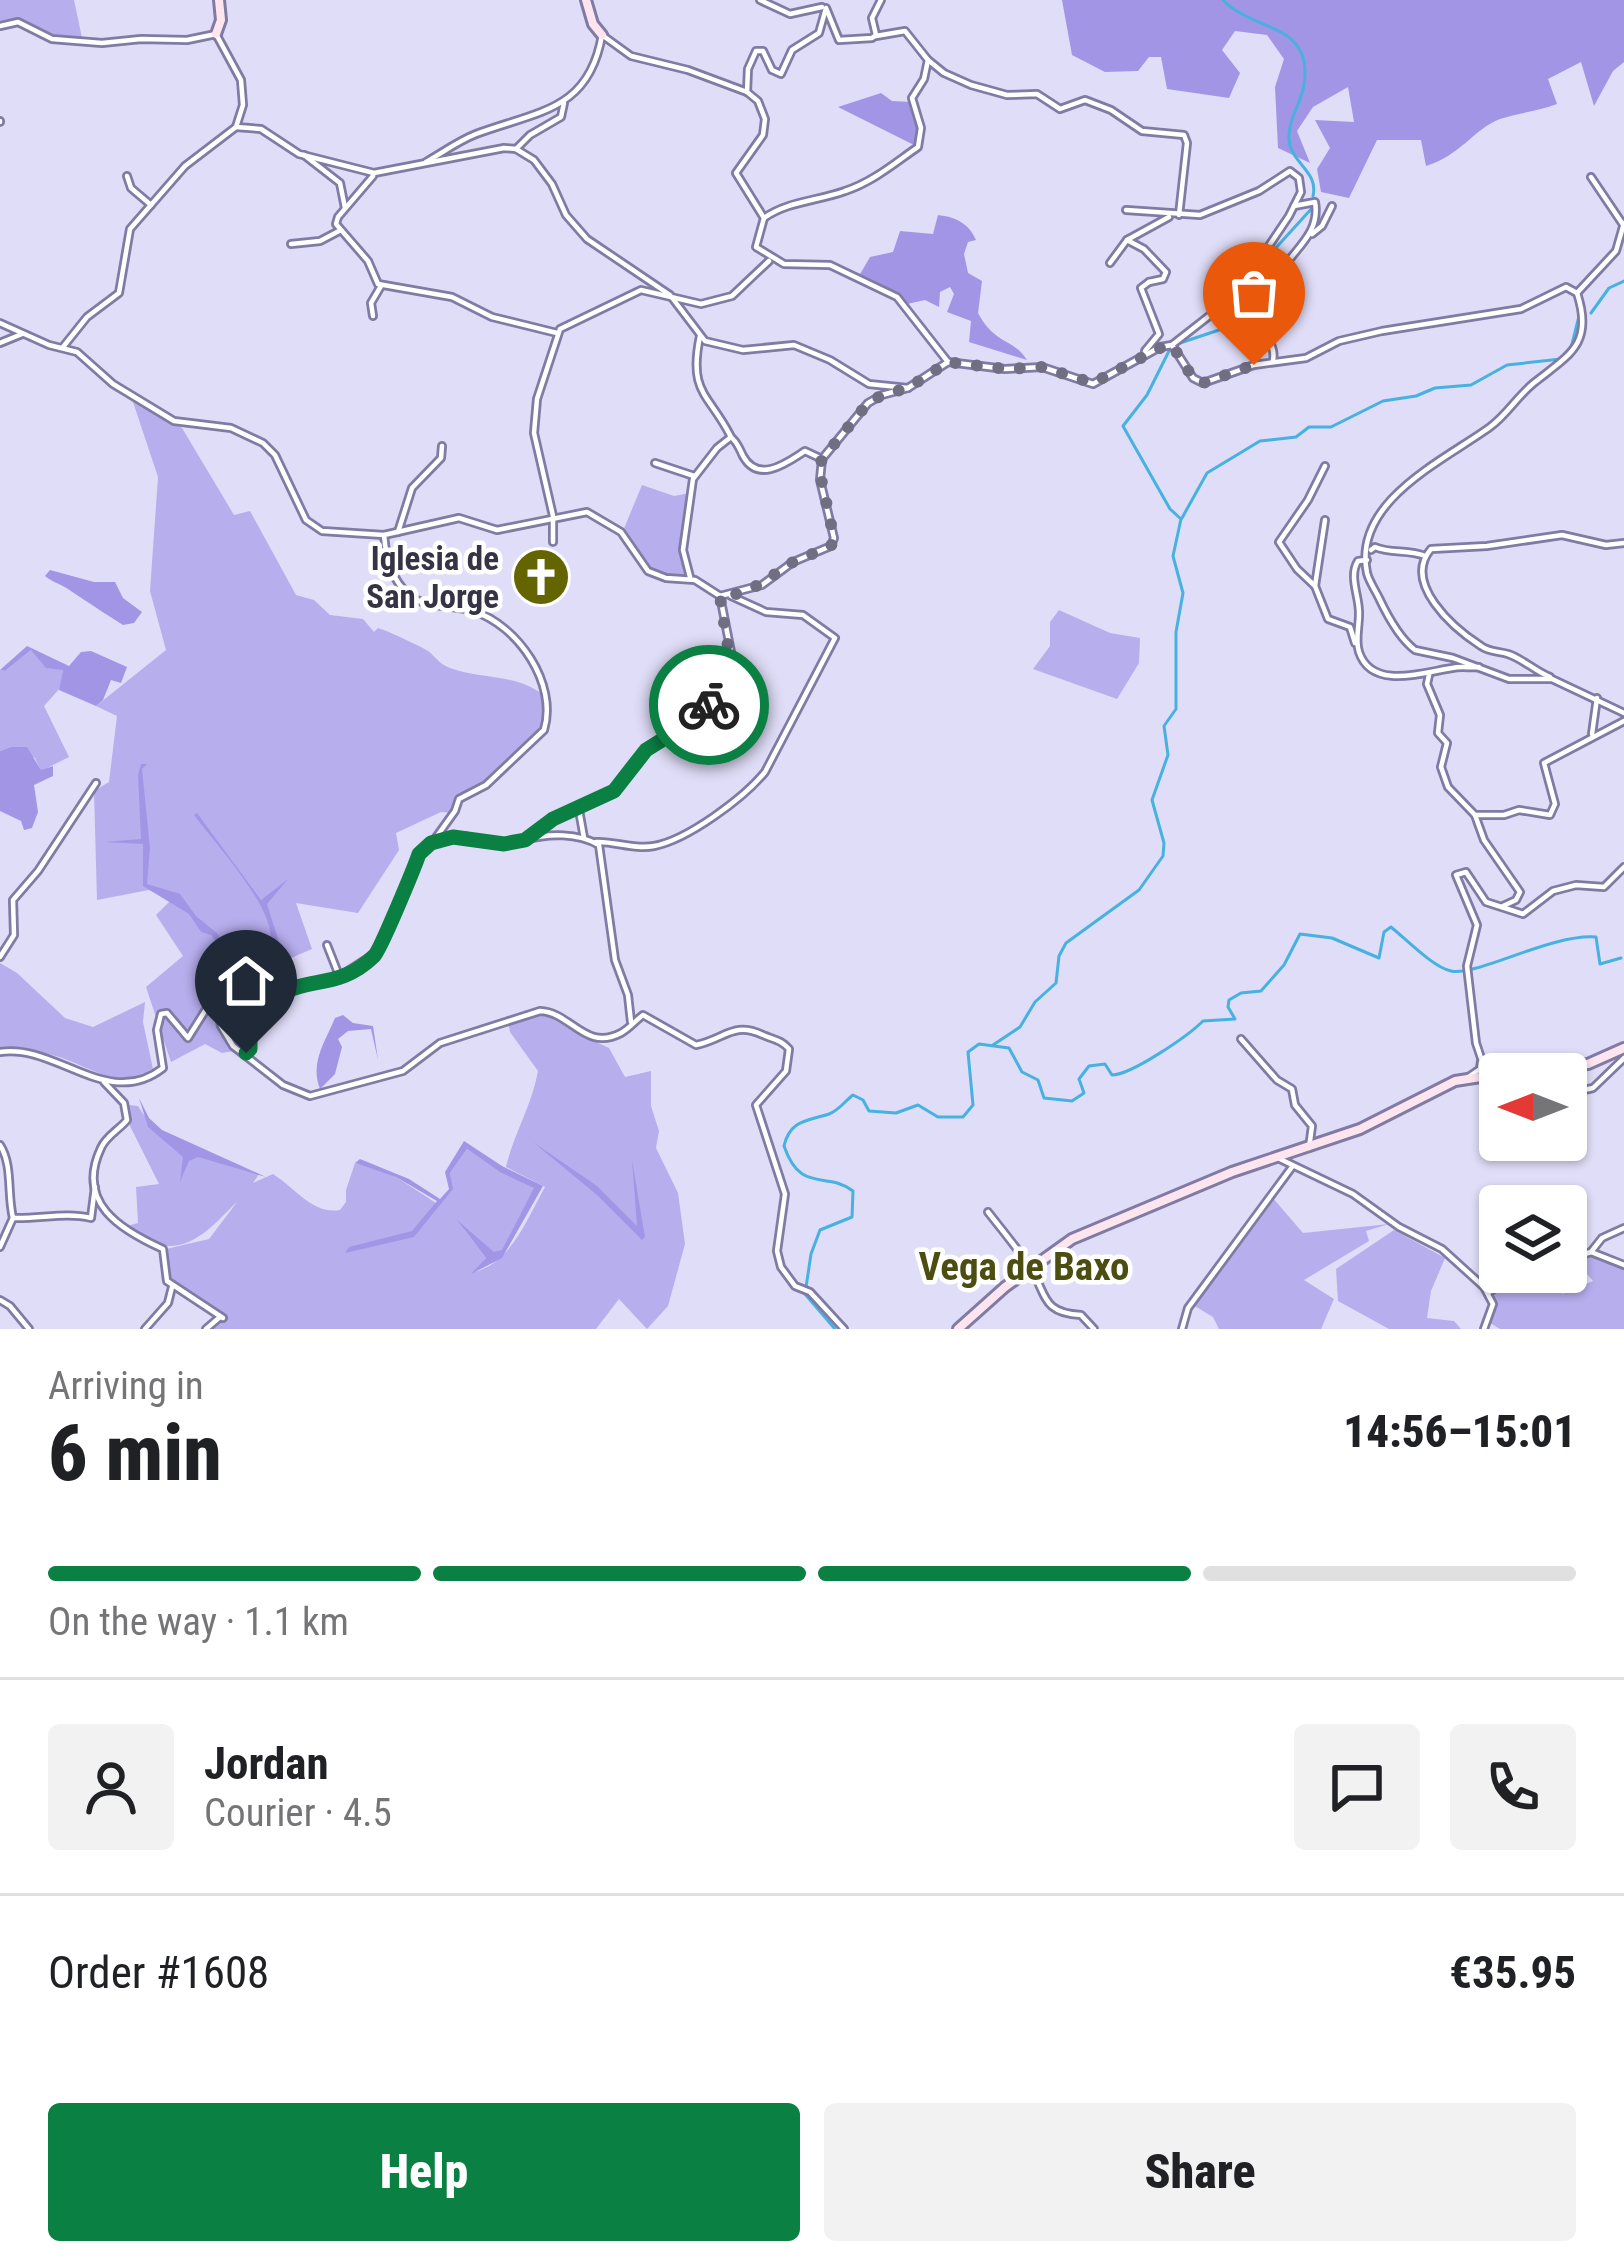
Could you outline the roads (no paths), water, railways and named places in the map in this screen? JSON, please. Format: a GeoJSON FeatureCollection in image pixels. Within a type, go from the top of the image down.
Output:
{"type":"FeatureCollection","features":[{"type":"Feature","properties":{"kind":"street"},"geometry":{"type":"LineString","coordinates":[[216,34],[221,20],[219,0]]}},
{"type":"Feature","properties":{"kind":"street"},"geometry":{"type":"LineString","coordinates":[[586,0],[593,24],[631,56],[747,92],[764,109],[765,127],[736,173],[764,218]]}},
{"type":"Feature","properties":{"kind":"street"},"geometry":{"type":"LineString","coordinates":[[760,0],[790,14],[824,8]]}},
{"type":"Feature","properties":{"kind":"street"},"geometry":{"type":"LineString","coordinates":[[876,36],[872,18],[881,0]]}},
{"type":"Feature","properties":{"kind":"street"},"geometry":{"type":"LineString","coordinates":[[747,92],[748,68],[755,51],[763,51],[772,70],[781,74],[792,50],[820,33],[824,8]]}},
{"type":"Feature","properties":{"kind":"street"},"geometry":{"type":"LineString","coordinates":[[824,8],[839,40],[905,32],[944,74],[971,85],[1007,95],[1036,94],[1060,109],[1085,100],[1112,110],[1142,131],[1184,135],[1175,214]]}},
{"type":"Feature","properties":{"kind":"street"},"geometry":{"type":"LineString","coordinates":[[0,26],[18,22],[52,39],[102,43],[187,40],[216,34]]}},
{"type":"Feature","properties":{"kind":"street"},"geometry":{"type":"LineString","coordinates":[[63,347],[86,317],[119,293],[128,232],[185,166],[236,128],[243,109],[243,88],[216,34]]}},
{"type":"Feature","properties":{"kind":"street"},"geometry":{"type":"LineString","coordinates":[[426,162],[475,134],[564,103],[589,78],[602,35]]}},
{"type":"Feature","properties":{"kind":"street"},"geometry":{"type":"LineString","coordinates":[[928,60],[924,79],[912,98],[921,128],[916,151],[852,189],[784,207],[764,218],[756,245],[771,259],[788,265],[826,264],[897,297],[948,362]]}},
{"type":"Feature","properties":{"kind":"street"},"geometry":{"type":"LineString","coordinates":[[516,149],[561,117],[564,103]]}},
{"type":"Feature","properties":{"kind":"street"},"geometry":{"type":"LineString","coordinates":[[236,128],[261,129],[340,182],[345,210]]}},
{"type":"Feature","properties":{"kind":"street"},"geometry":{"type":"LineString","coordinates":[[304,155],[374,173],[516,149],[542,168],[566,215],[587,239],[673,298],[700,336],[743,350],[794,345],[868,384],[908,388]]}},
{"type":"Feature","properties":{"kind":"street"},"geometry":{"type":"LineString","coordinates":[[0,323],[49,346],[77,352],[126,393],[174,422],[236,429],[263,443],[275,455],[303,515],[316,528],[384,536],[449,519],[497,530],[583,512],[596,514],[621,532],[648,571],[690,579],[720,596],[731,596],[762,585],[793,562],[831,546],[834,538],[820,480],[822,459],[861,409],[882,395],[908,388],[948,362],[1006,369],[1042,367],[1093,383],[1172,345],[1236,295],[1294,206],[1301,192],[1299,178],[1290,171],[1259,191],[1200,214],[1126,210]]}},
{"type":"Feature","properties":{"kind":"street"},"geometry":{"type":"LineString","coordinates":[[374,173],[337,219],[339,231],[364,256],[381,286]]}},
{"type":"Feature","properties":{"kind":"street"},"geometry":{"type":"LineString","coordinates":[[127,176],[131,188],[151,206]]}},
{"type":"Feature","properties":{"kind":"street"},"geometry":{"type":"LineString","coordinates":[[1577,293],[1616,251],[1624,224],[1591,177]]}},
{"type":"Feature","properties":{"kind":"street"},"geometry":{"type":"LineString","coordinates":[[1294,206],[1315,202],[1317,213],[1308,238]]}},
{"type":"Feature","properties":{"kind":"street"},"geometry":{"type":"LineString","coordinates":[[1274,361],[1266,330],[1278,275],[1322,226],[1332,206]]}},
{"type":"Feature","properties":{"kind":"street"},"geometry":{"type":"LineString","coordinates":[[1110,262],[1127,240],[1175,214]]}},
{"type":"Feature","properties":{"kind":"street"},"geometry":{"type":"LineString","coordinates":[[291,244],[320,241],[339,231]]}},
{"type":"Feature","properties":{"kind":"street"},"geometry":{"type":"LineString","coordinates":[[1127,240],[1165,270],[1163,279],[1141,288],[1159,337],[1137,359]]}},
{"type":"Feature","properties":{"kind":"street"},"geometry":{"type":"LineString","coordinates":[[553,542],[554,519],[534,440],[537,398],[562,327],[638,290],[701,304],[732,296],[771,259]]}},
{"type":"Feature","properties":{"kind":"street"},"geometry":{"type":"LineString","coordinates":[[381,286],[452,298],[492,317],[557,334]]}},
{"type":"Feature","properties":{"kind":"street"},"geometry":{"type":"LineString","coordinates":[[373,316],[371,304],[381,286]]}},
{"type":"Feature","properties":{"kind":"street"},"geometry":{"type":"LineString","coordinates":[[1172,345],[1193,378],[1203,383],[1274,361],[1306,358],[1339,341],[1434,320],[1521,309],[1567,287],[1577,293],[1582,313],[1579,338],[1569,358],[1537,380],[1489,429],[1391,497],[1372,535],[1367,574],[1407,644],[1422,653],[1516,681],[1552,679]]}},
{"type":"Feature","properties":{"kind":"street"},"geometry":{"type":"LineString","coordinates":[[0,343],[23,334]]}},
{"type":"Feature","properties":{"kind":"street"},"geometry":{"type":"LineString","coordinates":[[700,336],[696,378],[708,405],[740,445],[748,463],[760,468],[785,467],[805,451],[822,459]]}},
{"type":"Feature","properties":{"kind":"street"},"geometry":{"type":"LineString","coordinates":[[690,579],[683,550],[694,476],[731,437]]}},
{"type":"Feature","properties":{"kind":"street"},"geometry":{"type":"LineString","coordinates":[[398,532],[412,488],[441,458],[442,446]]}},
{"type":"Feature","properties":{"kind":"street"},"geometry":{"type":"LineString","coordinates":[[655,463],[694,476]]}},
{"type":"Feature","properties":{"kind":"street"},"geometry":{"type":"LineString","coordinates":[[1324,466],[1308,500],[1278,538],[1283,552],[1315,586],[1328,619],[1349,628],[1366,664],[1386,675],[1429,675],[1449,668],[1479,667]]}},
{"type":"Feature","properties":{"kind":"street"},"geometry":{"type":"LineString","coordinates":[[1315,586],[1325,520]]}},
{"type":"Feature","properties":{"kind":"street"},"geometry":{"type":"LineString","coordinates":[[1475,815],[1519,810],[1550,815],[1555,804],[1544,763],[1624,717],[1597,698],[1512,656],[1483,648],[1442,613],[1422,579],[1425,556],[1431,549],[1562,535],[1606,545],[1624,543]]}},
{"type":"Feature","properties":{"kind":"street"},"geometry":{"type":"LineString","coordinates":[[246,1053],[250,1027],[277,994],[296,985],[340,978],[379,951],[419,854],[455,811],[459,799],[486,785],[544,730],[547,699],[534,661],[501,627],[475,611],[419,601],[386,563],[384,536]]}},
{"type":"Feature","properties":{"kind":"street"},"geometry":{"type":"LineString","coordinates":[[1368,560],[1375,547],[1393,554],[1425,556]]}},
{"type":"Feature","properties":{"kind":"street"},"geometry":{"type":"LineString","coordinates":[[1359,654],[1353,572],[1358,561],[1368,560]]}},
{"type":"Feature","properties":{"kind":"street"},"geometry":{"type":"LineString","coordinates":[[525,840],[553,819],[614,791],[646,750],[702,715],[729,667],[731,652],[720,596]]}},
{"type":"Feature","properties":{"kind":"street"},"geometry":{"type":"LineString","coordinates":[[431,843],[464,836],[504,844],[551,834],[649,847],[696,827],[754,785],[835,638],[803,614],[766,612],[731,596]]}},
{"type":"Feature","properties":{"kind":"street"},"geometry":{"type":"LineString","coordinates":[[1427,684],[1429,675]]}},
{"type":"Feature","properties":{"kind":"street"},"geometry":{"type":"LineString","coordinates":[[1416,676],[1427,684],[1440,715],[1438,733],[1447,743],[1441,772],[1449,790],[1475,815],[1484,840],[1520,892],[1516,900],[1500,908]]}},
{"type":"Feature","properties":{"kind":"street"},"geometry":{"type":"LineString","coordinates":[[1592,735],[1597,698]]}},
{"type":"Feature","properties":{"kind":"street"},"geometry":{"type":"LineString","coordinates":[[0,957],[14,935],[13,900],[38,871],[96,783]]}},
{"type":"Feature","properties":{"kind":"street"},"geometry":{"type":"LineString","coordinates":[[579,810],[584,838]]}},
{"type":"Feature","properties":{"kind":"street"},"geometry":{"type":"LineString","coordinates":[[596,842],[615,960],[632,1022]]}},
{"type":"Feature","properties":{"kind":"street"},"geometry":{"type":"LineString","coordinates":[[1480,1053],[1467,966],[1477,925],[1455,879],[1458,872],[1466,872],[1486,902],[1517,914],[1528,913],[1552,891],[1576,885],[1604,887],[1624,867]]}},
{"type":"Feature","properties":{"kind":"street"},"geometry":{"type":"LineString","coordinates":[[327,945],[340,978]]}},
{"type":"Feature","properties":{"kind":"street"},"geometry":{"type":"LineString","coordinates":[[0,1052],[26,1052],[104,1082],[129,1082],[159,1071],[164,1064],[158,1030],[161,1014],[167,1013],[188,1038],[215,994],[226,1037],[283,1085],[316,1096],[403,1071],[440,1043],[540,1011],[554,1012],[594,1038],[623,1032],[640,1016],[698,1045],[743,1027],[788,1045],[786,1071],[756,1105],[785,1195],[778,1257],[784,1272],[844,1329]]}},
{"type":"Feature","properties":{"kind":"street"},"geometry":{"type":"LineString","coordinates":[[1241,1039],[1277,1080],[1292,1089],[1295,1105],[1312,1126],[1309,1148]]}},
{"type":"Feature","properties":{"kind":"street"},"geometry":{"type":"LineString","coordinates":[[1587,1064],[1624,1048]]}},
{"type":"Feature","properties":{"kind":"street"},"geometry":{"type":"LineString","coordinates":[[1587,1089],[1624,1058]]}},
{"type":"Feature","properties":{"kind":"street"},"geometry":{"type":"LineString","coordinates":[[958,1329],[1072,1239],[1155,1202],[1360,1129],[1479,1075]]}},
{"type":"Feature","properties":{"kind":"street"},"geometry":{"type":"LineString","coordinates":[[13,1218],[50,1219],[68,1214],[91,1218],[101,1146],[127,1120],[124,1103],[104,1082]]}},
{"type":"Feature","properties":{"kind":"street"},"geometry":{"type":"LineString","coordinates":[[0,1145],[6,1153],[13,1218],[0,1247]]}},
{"type":"Feature","properties":{"kind":"street"},"geometry":{"type":"LineString","coordinates":[[1280,1159],[1353,1194],[1399,1227],[1442,1249],[1479,1284]]}},
{"type":"Feature","properties":{"kind":"street"},"geometry":{"type":"LineString","coordinates":[[1183,1329],[1188,1308],[1292,1167]]}},
{"type":"Feature","properties":{"kind":"street"},"geometry":{"type":"LineString","coordinates":[[95,1187],[112,1220],[163,1249],[172,1287],[221,1317],[206,1329]]}},
{"type":"Feature","properties":{"kind":"street"},"geometry":{"type":"LineString","coordinates":[[988,1212],[1031,1268],[1048,1304],[1061,1313],[1081,1315],[1094,1329]]}},
{"type":"Feature","properties":{"kind":"street"},"geometry":{"type":"LineString","coordinates":[[1587,1253],[1602,1238],[1624,1228]]}},
{"type":"Feature","properties":{"kind":"street"},"geometry":{"type":"LineString","coordinates":[[1591,1252],[1624,1265]]}},
{"type":"Feature","properties":{"kind":"street"},"geometry":{"type":"LineString","coordinates":[[145,1329],[168,1304],[172,1287]]}},
{"type":"Feature","properties":{"kind":"street"},"geometry":{"type":"LineString","coordinates":[[1484,1329],[1494,1309],[1488,1293]]}},
{"type":"Feature","properties":{"kind":"street"},"geometry":{"type":"LineString","coordinates":[[0,1300],[29,1329]]}},
{"type":"Feature","properties":{"kind":"waterway"},"geometry":{"type":"LineString","coordinates":[[1223,0],[1291,39],[1300,50],[1304,85],[1289,139],[1312,180],[1313,196]]}},
{"type":"Feature","properties":{"kind":"waterway"},"geometry":{"type":"LineString","coordinates":[[1177,344],[1222,329],[1220,322],[1240,305],[1273,251],[1313,207]]}},
{"type":"Feature","properties":{"kind":"waterway"},"geometry":{"type":"LineString","coordinates":[[1591,313],[1609,288],[1624,281]]}},
{"type":"Feature","properties":{"kind":"waterway"},"geometry":{"type":"LineString","coordinates":[[1571,348],[1579,316]]}},
{"type":"Feature","properties":{"kind":"waterway"},"geometry":{"type":"LineString","coordinates":[[993,1045],[1020,1027],[1035,1002],[1056,983],[1059,956],[1066,943],[1139,890],[1163,856],[1152,800],[1168,755],[1164,726],[1176,709],[1176,632],[1183,593],[1173,556],[1181,519],[1170,509],[1123,426],[1147,395],[1170,349]]}},
{"type":"Feature","properties":{"kind":"waterway"},"geometry":{"type":"LineString","coordinates":[[1182,518],[1207,473],[1260,441],[1296,437],[1309,427],[1331,427],[1383,401],[1471,385],[1507,365],[1561,359]]}},
{"type":"Feature","properties":{"kind":"waterway"},"geometry":{"type":"LineString","coordinates":[[835,1329],[805,1294],[820,1230],[852,1217],[853,1191],[798,1171],[784,1146],[795,1126],[832,1113],[853,1095],[869,1111],[896,1113],[918,1105],[938,1117],[963,1117],[973,1105],[968,1052],[979,1044],[1009,1048],[1022,1072],[1038,1080],[1044,1098],[1072,1101],[1084,1093],[1079,1079],[1089,1066],[1105,1064],[1112,1075],[1121,1073],[1159,1054],[1203,1021],[1235,1019],[1229,1000],[1261,991],[1284,965],[1300,934],[1332,938],[1379,958],[1384,932],[1391,927],[1428,959],[1451,971],[1478,968],[1578,938],[1596,937],[1600,964],[1621,958]]}},
{"type":"Feature","properties":{"kind":"place","name":"Iglesia de San Jorge"},"geometry":{"type":"Point","coordinates":[541,577]}},
{"type":"Feature","properties":{"kind":"district","name":"Vega de Baxo"},"geometry":{"type":"Point","coordinates":[1024,1267]}}]}
